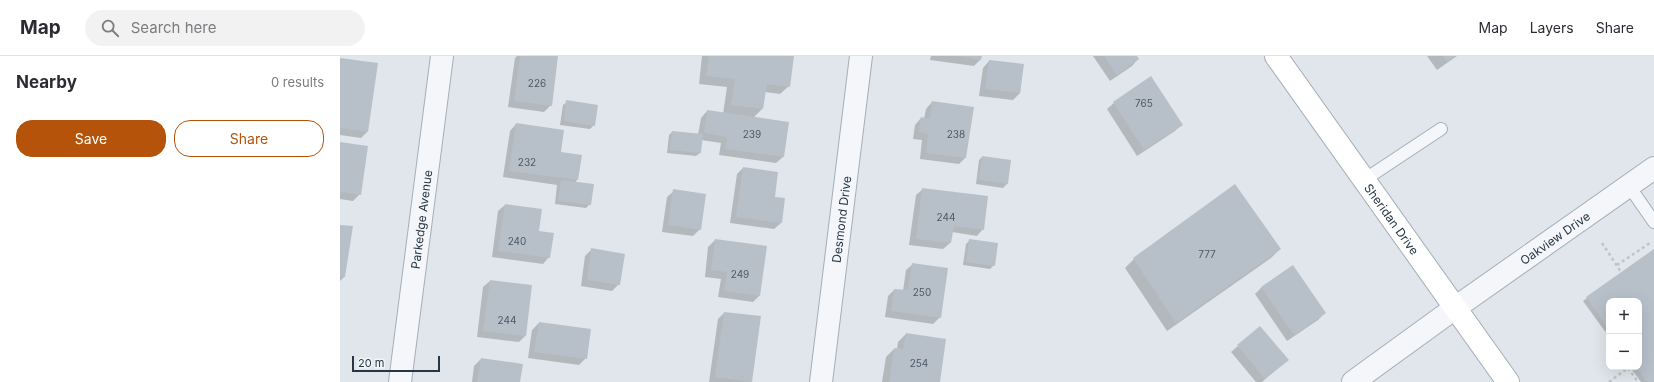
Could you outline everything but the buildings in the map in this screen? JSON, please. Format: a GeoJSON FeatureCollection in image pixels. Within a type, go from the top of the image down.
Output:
{"type":"FeatureCollection","features":[{"type":"Feature","properties":{"kind":"main road","name":"Sheridan Drive"},"geometry":{"type":"LineString","coordinates":[[1276,56],[1508,382]]}},
{"type":"Feature","properties":{"kind":"street","name":"Parkedge Avenue"},"geometry":{"type":"LineString","coordinates":[[400,382],[442,56]]}},
{"type":"Feature","properties":{"kind":"street","name":"Desmond Drive"},"geometry":{"type":"LineString","coordinates":[[821,382],[861,56]]}},
{"type":"Feature","properties":{"kind":"street","name":"Oakview Drive"},"geometry":{"type":"LineString","coordinates":[[1353,382],[1455,308],[1654,168]]}},
{"type":"Feature","properties":{"kind":"lane"},"geometry":{"type":"LineString","coordinates":[[1364,180],[1441,129]]}},
{"type":"Feature","properties":{"kind":"lane"},"geometry":{"type":"LineString","coordinates":[[1629,186],[1654,222]]}},
{"type":"Feature","properties":{"kind":"path"},"geometry":{"type":"LineString","coordinates":[[1617,266],[1654,240]]}},
{"type":"Feature","properties":{"kind":"path"},"geometry":{"type":"LineString","coordinates":[[1602,243],[1621,272]]}},
{"type":"Feature","properties":{"kind":"path"},"geometry":{"type":"LineString","coordinates":[[1609,382],[1625,370]]}},
{"type":"Feature","properties":{"kind":"path"},"geometry":{"type":"LineString","coordinates":[[1631,370],[1638,382]]}}]}
